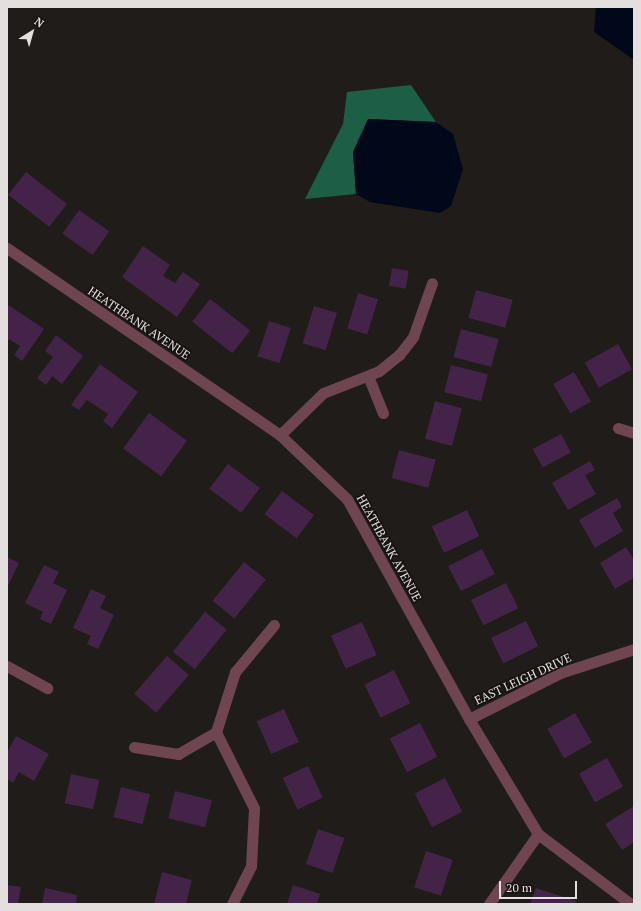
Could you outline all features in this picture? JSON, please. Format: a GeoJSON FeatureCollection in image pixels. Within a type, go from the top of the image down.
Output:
{"type":"FeatureCollection","features":[{"type":"Feature","properties":{"kind":"street","name":"HEATHBANK AVENUE"},"geometry":{"type":"LineString","coordinates":[[7,248],[280,435],[347,499],[469,719],[538,834],[631,904]]}},
{"type":"Feature","properties":{"kind":"street"},"geometry":{"type":"LineString","coordinates":[[280,435],[323,393],[368,376],[399,355],[413,337],[432,283]]}},
{"type":"Feature","properties":{"kind":"street"},"geometry":{"type":"LineString","coordinates":[[368,376],[383,413]]}},
{"type":"Feature","properties":{"kind":"street"},"geometry":{"type":"LineString","coordinates":[[618,428],[634,433]]}},
{"type":"Feature","properties":{"kind":"street"},"geometry":{"type":"LineString","coordinates":[[134,747],[178,754],[216,732],[235,672],[274,625]]}},
{"type":"Feature","properties":{"kind":"street","name":"EAST LEIGH DRIVE"},"geometry":{"type":"LineString","coordinates":[[469,719],[560,673],[634,648]]}},
{"type":"Feature","properties":{"kind":"street"},"geometry":{"type":"LineString","coordinates":[[7,666],[47,688]]}},
{"type":"Feature","properties":{"kind":"street"},"geometry":{"type":"LineString","coordinates":[[216,732],[254,808],[252,866],[232,904]]}},
{"type":"Feature","properties":{"kind":"street"},"geometry":{"type":"LineString","coordinates":[[489,904],[538,834]]}},
{"type":"Feature","properties":{"kind":"green space"},"geometry":{"type":"Polygon","coordinates":[[[411,85],[436,122],[369,119],[353,152],[356,194],[305,199],[343,124],[347,92],[411,85]]]}},
{"type":"Feature","properties":{"kind":"water"},"geometry":{"type":"Polygon","coordinates":[[[596,7],[634,7],[634,60],[594,32],[596,7]]]}},
{"type":"Feature","properties":{"kind":"water"},"geometry":{"type":"Polygon","coordinates":[[[368,119],[436,122],[453,134],[463,169],[451,206],[440,213],[370,202],[356,194],[353,152],[368,119]]]}},
{"type":"Feature","properties":{"kind":"building"},"geometry":{"type":"Polygon","coordinates":[[[26,172],[67,204],[49,227],[8,195],[26,172]]]}},
{"type":"Feature","properties":{"kind":"building"},"geometry":{"type":"Polygon","coordinates":[[[79,210],[109,231],[93,255],[62,234],[79,210]]]}},
{"type":"Feature","properties":{"kind":"building"},"geometry":{"type":"Polygon","coordinates":[[[143,246],[170,265],[163,276],[175,283],[183,272],[200,284],[177,317],[122,277],[143,246]]]}},
{"type":"Feature","properties":{"kind":"building"},"geometry":{"type":"Polygon","coordinates":[[[392,268],[409,271],[406,289],[389,286],[392,268]]]}},
{"type":"Feature","properties":{"kind":"building"},"geometry":{"type":"Polygon","coordinates":[[[476,290],[513,300],[505,328],[468,318],[476,290]]]}},
{"type":"Feature","properties":{"kind":"building"},"geometry":{"type":"Polygon","coordinates":[[[358,293],[378,299],[367,335],[347,328],[358,293]]]}},
{"type":"Feature","properties":{"kind":"building"},"geometry":{"type":"Polygon","coordinates":[[[210,299],[250,330],[232,353],[192,322],[210,299]]]}},
{"type":"Feature","properties":{"kind":"building"},"geometry":{"type":"Polygon","coordinates":[[[7,304],[44,329],[22,361],[14,355],[20,346],[9,339],[7,343],[7,304]]]}},
{"type":"Feature","properties":{"kind":"building"},"geometry":{"type":"Polygon","coordinates":[[[314,306],[337,313],[326,350],[303,343],[314,306]]]}},
{"type":"Feature","properties":{"kind":"building"},"geometry":{"type":"Polygon","coordinates":[[[269,321],[291,328],[279,363],[258,356],[269,321]]]}},
{"type":"Feature","properties":{"kind":"building"},"geometry":{"type":"Polygon","coordinates":[[[461,329],[499,339],[491,367],[453,357],[461,329]]]}},
{"type":"Feature","properties":{"kind":"building"},"geometry":{"type":"Polygon","coordinates":[[[56,335],[83,356],[62,384],[52,376],[46,385],[37,378],[53,357],[45,351],[56,335]]]}},
{"type":"Feature","properties":{"kind":"building"},"geometry":{"type":"Polygon","coordinates":[[[618,344],[632,369],[599,388],[585,362],[618,344]]]}},
{"type":"Feature","properties":{"kind":"building"},"geometry":{"type":"Polygon","coordinates":[[[100,364],[138,392],[112,428],[103,421],[108,414],[87,400],[79,410],[71,405],[100,364]]]}},
{"type":"Feature","properties":{"kind":"building"},"geometry":{"type":"Polygon","coordinates":[[[451,365],[488,374],[481,401],[444,392],[451,365]]]}},
{"type":"Feature","properties":{"kind":"building"},"geometry":{"type":"Polygon","coordinates":[[[574,372],[591,401],[570,413],[553,384],[574,372]]]}},
{"type":"Feature","properties":{"kind":"building"},"geometry":{"type":"Polygon","coordinates":[[[435,401],[462,408],[452,446],[425,439],[435,401]]]}},
{"type":"Feature","properties":{"kind":"building"},"geometry":{"type":"Polygon","coordinates":[[[149,413],[187,441],[161,476],[123,449],[149,413]]]}},
{"type":"Feature","properties":{"kind":"building"},"geometry":{"type":"Polygon","coordinates":[[[561,434],[571,453],[543,468],[533,449],[561,434]]]}},
{"type":"Feature","properties":{"kind":"building"},"geometry":{"type":"Polygon","coordinates":[[[399,450],[436,460],[428,488],[391,478],[399,450]]]}},
{"type":"Feature","properties":{"kind":"building"},"geometry":{"type":"Polygon","coordinates":[[[590,461],[595,470],[585,475],[596,494],[568,510],[552,483],[590,461]]]}},
{"type":"Feature","properties":{"kind":"building"},"geometry":{"type":"Polygon","coordinates":[[[228,464],[260,488],[241,513],[209,489],[228,464]]]}},
{"type":"Feature","properties":{"kind":"building"},"geometry":{"type":"Polygon","coordinates":[[[282,491],[314,515],[296,538],[265,514],[282,491]]]}},
{"type":"Feature","properties":{"kind":"building"},"geometry":{"type":"Polygon","coordinates":[[[617,498],[622,507],[613,513],[623,531],[595,548],[579,520],[617,498]]]}},
{"type":"Feature","properties":{"kind":"building"},"geometry":{"type":"Polygon","coordinates":[[[467,510],[479,536],[444,553],[432,526],[467,510]]]}},
{"type":"Feature","properties":{"kind":"building"},"geometry":{"type":"Polygon","coordinates":[[[626,547],[634,560],[634,578],[615,589],[600,563],[626,547]]]}},
{"type":"Feature","properties":{"kind":"building"},"geometry":{"type":"Polygon","coordinates":[[[482,549],[495,574],[461,591],[448,566],[482,549]]]}},
{"type":"Feature","properties":{"kind":"building"},"geometry":{"type":"Polygon","coordinates":[[[7,557],[19,563],[7,588],[7,557]]]}},
{"type":"Feature","properties":{"kind":"building"},"geometry":{"type":"Polygon","coordinates":[[[244,562],[266,580],[234,618],[213,601],[244,562]]]}},
{"type":"Feature","properties":{"kind":"building"},"geometry":{"type":"Polygon","coordinates":[[[44,565],[59,572],[53,583],[67,590],[51,624],[40,619],[43,612],[25,603],[44,565]]]}},
{"type":"Feature","properties":{"kind":"building"},"geometry":{"type":"Polygon","coordinates":[[[506,583],[518,608],[483,625],[471,600],[506,583]]]}},
{"type":"Feature","properties":{"kind":"building"},"geometry":{"type":"Polygon","coordinates":[[[91,589],[106,596],[100,608],[114,615],[98,649],[87,644],[91,636],[73,628],[91,589]]]}},
{"type":"Feature","properties":{"kind":"building"},"geometry":{"type":"Polygon","coordinates":[[[205,612],[227,630],[195,669],[173,652],[205,612]]]}},
{"type":"Feature","properties":{"kind":"building"},"geometry":{"type":"Polygon","coordinates":[[[526,621],[538,646],[503,663],[491,638],[526,621]]]}},
{"type":"Feature","properties":{"kind":"building"},"geometry":{"type":"Polygon","coordinates":[[[362,622],[377,655],[346,669],[331,636],[362,622]]]}},
{"type":"Feature","properties":{"kind":"building"},"geometry":{"type":"Polygon","coordinates":[[[167,656],[189,675],[156,713],[134,694],[167,656]]]}},
{"type":"Feature","properties":{"kind":"building"},"geometry":{"type":"Polygon","coordinates":[[[394,670],[410,703],[381,718],[364,684],[394,670]]]}},
{"type":"Feature","properties":{"kind":"building"},"geometry":{"type":"Polygon","coordinates":[[[284,709],[299,742],[271,754],[257,721],[284,709]]]}},
{"type":"Feature","properties":{"kind":"building"},"geometry":{"type":"Polygon","coordinates":[[[575,713],[592,742],[564,758],[547,729],[575,713]]]}},
{"type":"Feature","properties":{"kind":"building"},"geometry":{"type":"Polygon","coordinates":[[[420,723],[437,757],[407,772],[390,738],[420,723]]]}},
{"type":"Feature","properties":{"kind":"building"},"geometry":{"type":"Polygon","coordinates":[[[16,736],[49,754],[34,781],[19,772],[13,783],[7,779],[7,752],[16,736]]]}},
{"type":"Feature","properties":{"kind":"building"},"geometry":{"type":"Polygon","coordinates":[[[607,758],[623,787],[595,802],[579,774],[607,758]]]}},
{"type":"Feature","properties":{"kind":"building"},"geometry":{"type":"Polygon","coordinates":[[[308,766],[323,798],[297,810],[283,778],[308,766]]]}},
{"type":"Feature","properties":{"kind":"building"},"geometry":{"type":"Polygon","coordinates":[[[71,774],[99,780],[93,809],[65,803],[71,774]]]}},
{"type":"Feature","properties":{"kind":"building"},"geometry":{"type":"Polygon","coordinates":[[[445,778],[462,812],[432,827],[415,793],[445,778]]]}},
{"type":"Feature","properties":{"kind":"building"},"geometry":{"type":"Polygon","coordinates":[[[121,787],[150,794],[143,824],[114,817],[121,787]]]}},
{"type":"Feature","properties":{"kind":"building"},"geometry":{"type":"Polygon","coordinates":[[[175,791],[212,800],[205,827],[168,818],[175,791]]]}},
{"type":"Feature","properties":{"kind":"building"},"geometry":{"type":"Polygon","coordinates":[[[634,806],[634,842],[622,850],[605,824],[634,806]]]}},
{"type":"Feature","properties":{"kind":"building"},"geometry":{"type":"Polygon","coordinates":[[[318,829],[344,838],[332,873],[306,864],[318,829]]]}},
{"type":"Feature","properties":{"kind":"building"},"geometry":{"type":"Polygon","coordinates":[[[426,851],[453,860],[441,896],[414,887],[426,851]]]}},
{"type":"Feature","properties":{"kind":"building"},"geometry":{"type":"Polygon","coordinates":[[[162,872],[192,880],[186,904],[154,904],[162,872]]]}},
{"type":"Feature","properties":{"kind":"building"},"geometry":{"type":"Polygon","coordinates":[[[7,885],[21,887],[18,904],[7,904],[7,885]]]}},
{"type":"Feature","properties":{"kind":"building"},"geometry":{"type":"Polygon","coordinates":[[[293,885],[320,894],[317,904],[287,904],[293,885]]]}},
{"type":"Feature","properties":{"kind":"building"},"geometry":{"type":"Polygon","coordinates":[[[45,888],[77,895],[76,904],[42,904],[45,888]]]}},
{"type":"Feature","properties":{"kind":"building"},"geometry":{"type":"Polygon","coordinates":[[[536,888],[576,901],[575,904],[530,904],[536,888]]]}}]}
